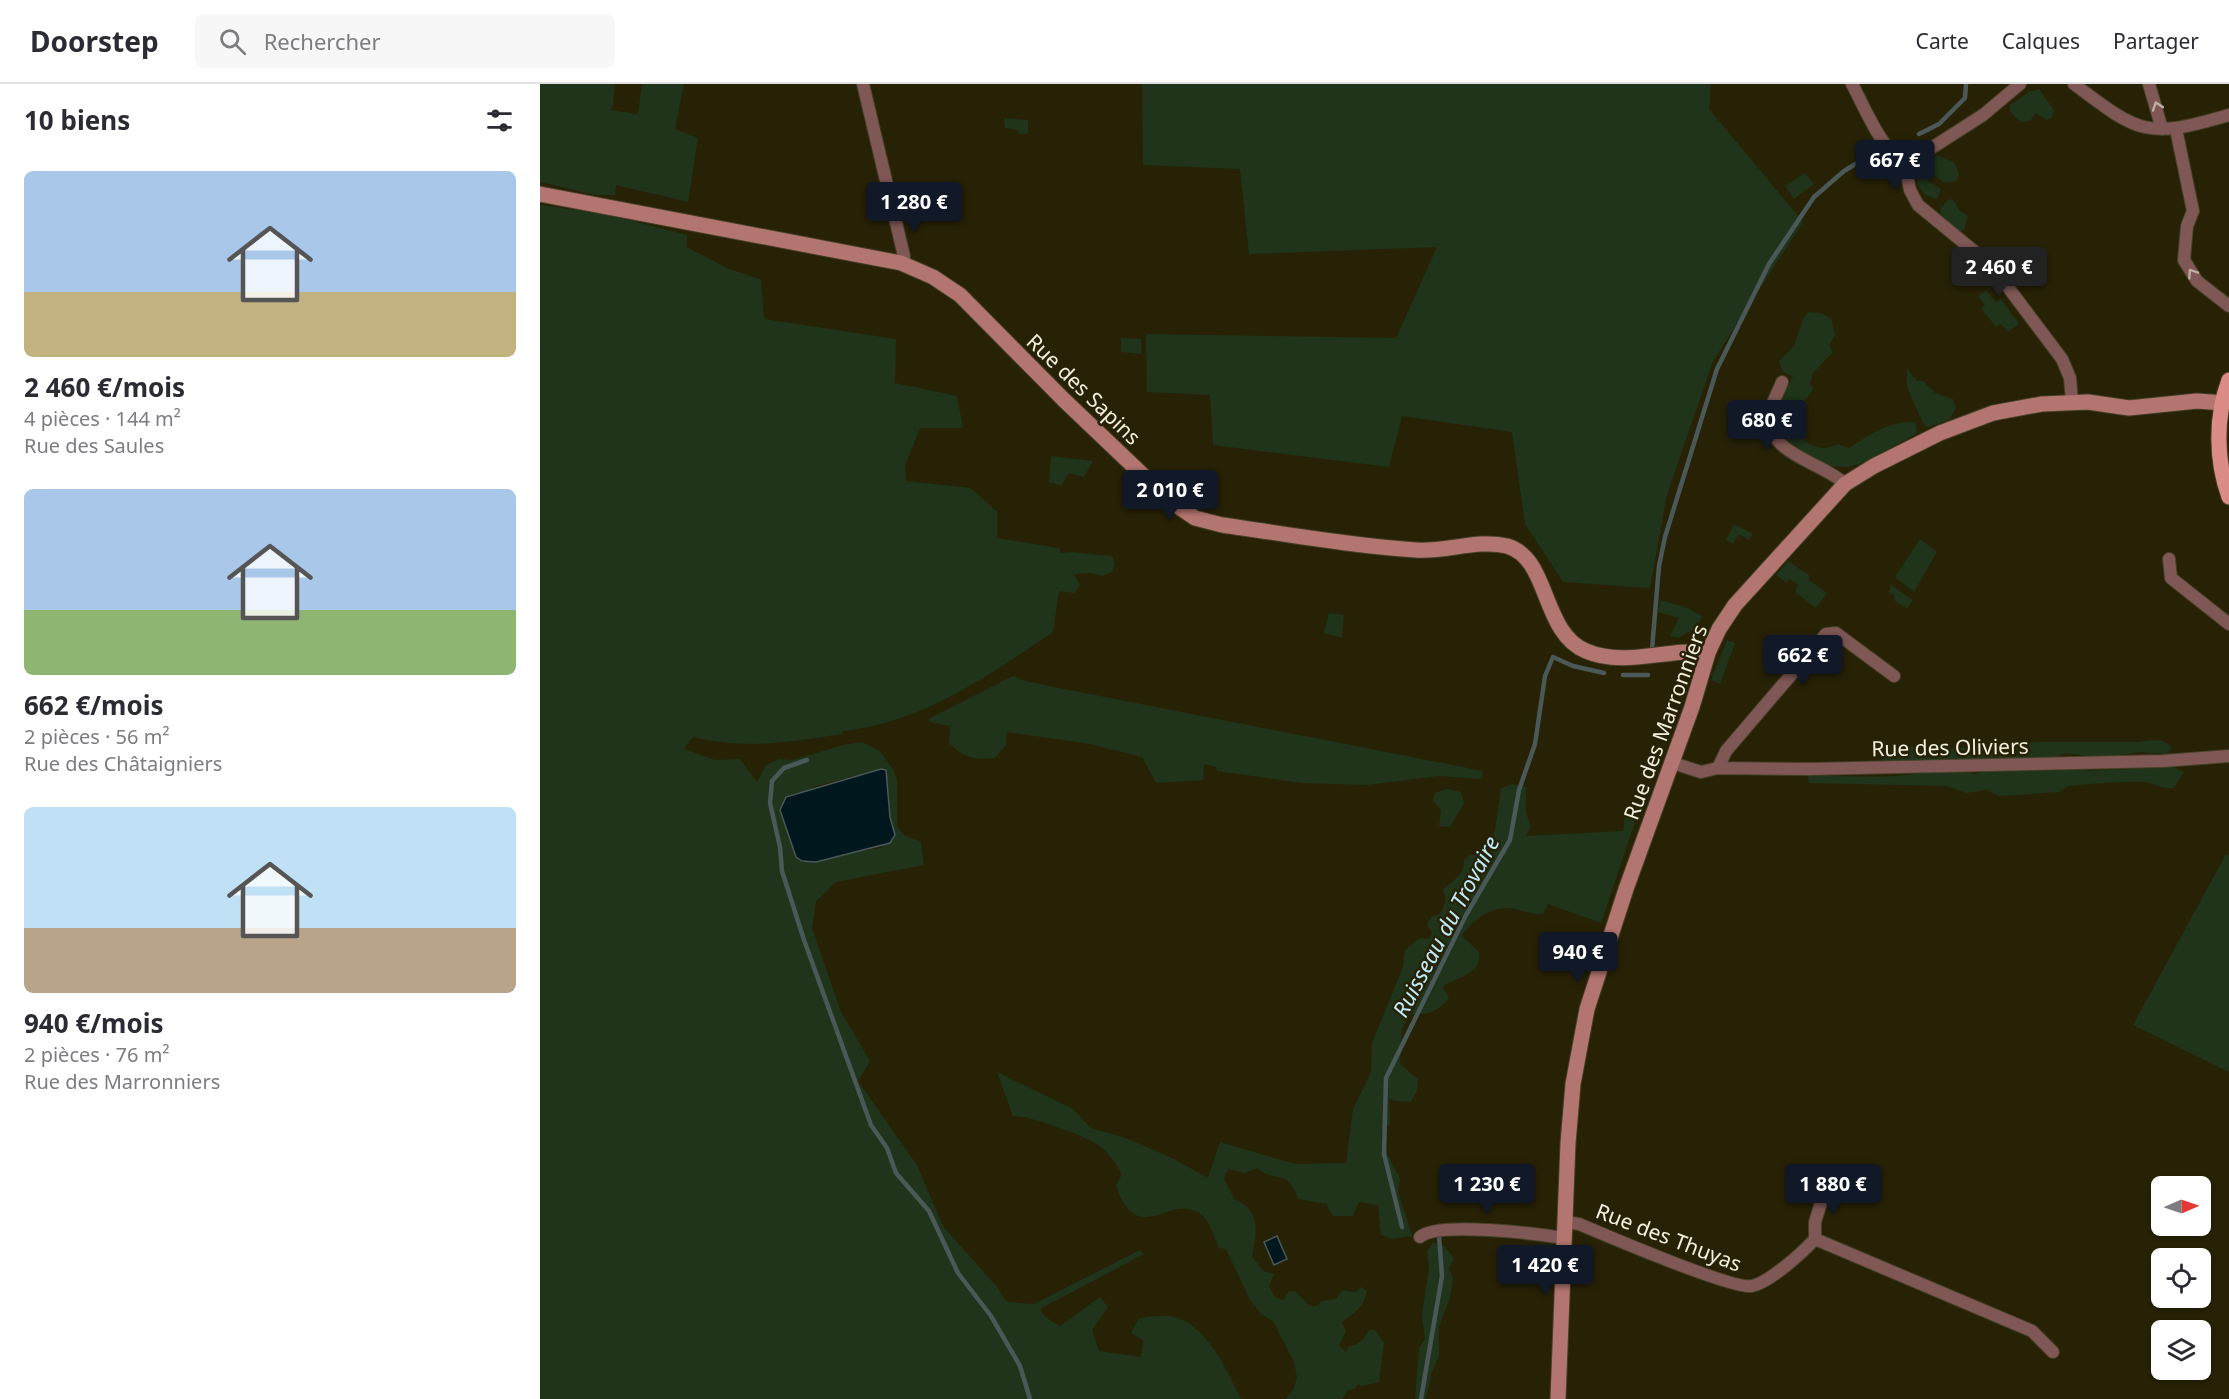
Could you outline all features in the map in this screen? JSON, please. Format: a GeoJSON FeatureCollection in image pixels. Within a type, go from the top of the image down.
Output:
{"type":"FeatureCollection","features":[{"type":"Feature","properties":{"kind":"main road"},"geometry":{"type":"LineString","coordinates":[[2229,381],[2219,454],[2229,497]]}},
{"type":"Feature","properties":{"kind":"street"},"geometry":{"type":"LineString","coordinates":[[863,84],[904,256],[901,263]]}},
{"type":"Feature","properties":{"kind":"street"},"geometry":{"type":"LineString","coordinates":[[1852,84],[1888,149],[1905,165],[1910,190],[1918,205],[1992,266],[2024,306],[2067,368],[2072,402]]}},
{"type":"Feature","properties":{"kind":"street"},"geometry":{"type":"LineString","coordinates":[[1905,165],[1983,115],[2020,84]]}},
{"type":"Feature","properties":{"kind":"street"},"geometry":{"type":"LineString","coordinates":[[2074,84],[2127,123],[2141,128],[2176,129],[2229,115]]}},
{"type":"Feature","properties":{"kind":"street"},"geometry":{"type":"LineString","coordinates":[[2148,84],[2162,129]]}},
{"type":"Feature","properties":{"kind":"street"},"geometry":{"type":"LineString","coordinates":[[2176,129],[2193,211],[2187,226],[2184,260],[2197,281],[2229,306]]}},
{"type":"Feature","properties":{"kind":"street","name":"Rue des Sapins"},"geometry":{"type":"LineString","coordinates":[[540,194],[901,263],[933,277],[960,295],[1072,408],[1170,501],[1195,518],[1222,525],[1418,550],[1489,544],[1508,546],[1521,553],[1533,567],[1556,622],[1569,641],[1584,650],[1618,658],[1708,653]]}},
{"type":"Feature","properties":{"kind":"street"},"geometry":{"type":"LineString","coordinates":[[1782,382],[1771,409],[1773,434],[1790,452],[1845,484]]}},
{"type":"Feature","properties":{"kind":"street","name":"Rue des Marronniers"},"geometry":{"type":"LineString","coordinates":[[1558,1399],[1573,1084],[1587,1009],[1626,889],[1673,763],[1708,653],[1719,629],[1735,605],[1845,484],[1918,444],[1966,422],[2015,408],[2072,402],[2129,408],[2227,400]]}},
{"type":"Feature","properties":{"kind":"street"},"geometry":{"type":"LineString","coordinates":[[2169,559],[2171,578],[2229,624]]}},
{"type":"Feature","properties":{"kind":"street"},"geometry":{"type":"LineString","coordinates":[[1718,768],[1726,751],[1826,634],[1836,633],[1894,676]]}},
{"type":"Feature","properties":{"kind":"street","name":"Rue des Oliviers"},"geometry":{"type":"LineString","coordinates":[[1673,763],[1702,777],[1718,768],[1810,769],[2140,762],[2229,756]]}},
{"type":"Feature","properties":{"kind":"street"},"geometry":{"type":"LineString","coordinates":[[1826,1187],[1815,1222],[1815,1239],[2032,1331],[2053,1352]]}},
{"type":"Feature","properties":{"kind":"street","name":"Rue des Thuyas"},"geometry":{"type":"LineString","coordinates":[[1565,1222],[1745,1287],[1762,1282],[1815,1239]]}},
{"type":"Feature","properties":{"kind":"street"},"geometry":{"type":"LineString","coordinates":[[1420,1237],[1425,1232],[1451,1229],[1564,1238]]}},
{"type":"Feature","properties":{"kind":"green space"},"geometry":{"type":"Polygon","coordinates":[[[540,84],[615,84],[613,106],[610,110],[638,114],[642,84],[684,84],[675,129],[698,138],[688,202],[616,185],[615,195],[596,195],[540,182],[540,84]]]}},
{"type":"Feature","properties":{"kind":"green space"},"geometry":{"type":"Polygon","coordinates":[[[1142,84],[1711,84],[1709,109],[1803,222],[1713,361],[1667,495],[1650,588],[1563,582],[1525,524],[1512,432],[1402,416],[1389,467],[1213,445],[1210,395],[1147,392],[1146,334],[1396,338],[1437,247],[1249,254],[1240,169],[1143,165],[1142,84]]]}},
{"type":"Feature","properties":{"kind":"green space"},"geometry":{"type":"Polygon","coordinates":[[[2039,89],[2054,110],[2052,117],[2047,120],[2036,113],[2030,121],[2020,122],[2010,111],[2010,105],[2029,92],[2039,89]]]}},
{"type":"Feature","properties":{"kind":"green space"},"geometry":{"type":"Polygon","coordinates":[[[1004,118],[1028,120],[1028,134],[1019,134],[1018,130],[1005,128],[1004,118]]]}},
{"type":"Feature","properties":{"kind":"green space"},"geometry":{"type":"Polygon","coordinates":[[[1937,155],[1954,162],[1959,174],[1956,181],[1948,182],[1941,181],[1934,174],[1929,177],[1928,181],[1941,189],[1937,199],[1925,195],[1917,183],[1921,167],[1937,155]]]}},
{"type":"Feature","properties":{"kind":"green space"},"geometry":{"type":"Polygon","coordinates":[[[1805,173],[1814,184],[1794,199],[1785,186],[1805,173]]]}},
{"type":"Feature","properties":{"kind":"green space"},"geometry":{"type":"Polygon","coordinates":[[[1953,199],[1959,210],[1968,216],[1964,230],[1958,231],[1942,218],[1940,209],[1948,200],[1953,199]]]}},
{"type":"Feature","properties":{"kind":"green space"},"geometry":{"type":"Polygon","coordinates":[[[540,205],[606,214],[687,235],[687,247],[727,268],[761,280],[764,319],[896,339],[895,383],[957,396],[963,428],[920,428],[905,466],[906,481],[971,488],[997,512],[997,538],[1059,548],[1060,553],[1112,556],[1115,563],[1112,572],[1103,576],[1091,573],[1074,574],[1080,586],[1074,593],[1059,591],[1053,632],[954,695],[900,718],[843,731],[843,734],[786,742],[750,744],[693,737],[684,749],[715,760],[740,759],[757,782],[766,765],[779,759],[792,760],[862,742],[880,751],[897,779],[897,826],[904,835],[921,842],[924,865],[836,882],[816,901],[812,928],[841,1012],[870,1061],[858,1081],[917,1165],[943,1226],[997,1287],[1007,1302],[1034,1304],[1140,1250],[1144,1254],[1040,1309],[1045,1317],[1060,1326],[1100,1297],[1108,1307],[1092,1330],[1099,1351],[1141,1357],[1143,1340],[1131,1333],[1139,1318],[1171,1316],[1183,1320],[1195,1328],[1214,1349],[1241,1399],[540,1399],[540,205]],[[881,769],[813,787],[816,862],[840,854],[881,848],[895,835],[890,817],[886,770],[881,769]]]}},
{"type":"Feature","properties":{"kind":"green space"},"geometry":{"type":"Polygon","coordinates":[[[1986,290],[1996,302],[2001,299],[2019,324],[2008,332],[2001,324],[1996,327],[1981,308],[1985,305],[1978,297],[1986,290]]]}},
{"type":"Feature","properties":{"kind":"green space"},"geometry":{"type":"Polygon","coordinates":[[[1808,312],[1821,313],[1831,318],[1835,335],[1829,345],[1833,352],[1813,373],[1810,384],[1813,390],[1790,420],[1790,429],[1812,445],[1824,448],[1837,444],[1849,448],[1880,429],[1905,422],[1915,422],[1917,433],[1868,461],[1848,467],[1829,466],[1784,442],[1778,408],[1793,377],[1783,372],[1779,361],[1794,346],[1808,312]]]}},
{"type":"Feature","properties":{"kind":"green space"},"geometry":{"type":"Polygon","coordinates":[[[1121,338],[1141,339],[1141,354],[1121,352],[1121,338]]]}},
{"type":"Feature","properties":{"kind":"green space"},"geometry":{"type":"Polygon","coordinates":[[[1907,369],[1917,381],[1923,381],[1935,393],[1953,399],[1956,408],[1949,420],[1927,427],[1923,423],[1907,387],[1907,369]]]}},
{"type":"Feature","properties":{"kind":"green space"},"geometry":{"type":"Polygon","coordinates":[[[1051,456],[1093,461],[1084,477],[1069,473],[1062,485],[1049,483],[1051,456]]]}},
{"type":"Feature","properties":{"kind":"green space"},"geometry":{"type":"Polygon","coordinates":[[[1734,524],[1753,534],[1749,540],[1739,534],[1733,544],[1726,540],[1734,524]]]}},
{"type":"Feature","properties":{"kind":"green space"},"geometry":{"type":"Polygon","coordinates":[[[1920,539],[1937,552],[1914,592],[1895,577],[1920,539]]]}},
{"type":"Feature","properties":{"kind":"green space"},"geometry":{"type":"Polygon","coordinates":[[[1788,561],[1810,576],[1809,580],[1827,593],[1816,608],[1795,592],[1798,585],[1790,579],[1787,583],[1776,575],[1788,561]]]}},
{"type":"Feature","properties":{"kind":"green space"},"geometry":{"type":"Polygon","coordinates":[[[1891,585],[1913,600],[1907,609],[1894,600],[1894,594],[1889,593],[1891,585]]]}},
{"type":"Feature","properties":{"kind":"green space"},"geometry":{"type":"Polygon","coordinates":[[[1660,600],[1685,607],[1702,616],[1696,628],[1678,638],[1670,636],[1679,618],[1658,612],[1660,600]]]}},
{"type":"Feature","properties":{"kind":"green space"},"geometry":{"type":"Polygon","coordinates":[[[1329,613],[1344,615],[1342,638],[1324,633],[1329,613]]]}},
{"type":"Feature","properties":{"kind":"green space"},"geometry":{"type":"Polygon","coordinates":[[[1727,640],[1735,643],[1720,684],[1711,680],[1727,640]]]}},
{"type":"Feature","properties":{"kind":"green space"},"geometry":{"type":"Polygon","coordinates":[[[1013,676],[1029,682],[1483,771],[1482,779],[1438,776],[1367,785],[1301,783],[1217,771],[1216,767],[1204,764],[1203,780],[1156,783],[1142,757],[1090,744],[1007,732],[1006,745],[995,758],[970,757],[949,743],[950,726],[930,722],[928,719],[1013,676]]]}},
{"type":"Feature","properties":{"kind":"green space"},"geometry":{"type":"Polygon","coordinates":[[[2164,741],[2172,748],[2166,754],[2140,752],[2101,758],[2067,753],[2048,760],[1883,762],[1882,753],[1893,748],[1907,746],[1933,750],[2037,742],[2164,741]]]}},
{"type":"Feature","properties":{"kind":"green space"},"geometry":{"type":"Polygon","coordinates":[[[2174,767],[2184,772],[2174,788],[2143,782],[2115,782],[2068,786],[2059,792],[1999,796],[1987,790],[1966,793],[1947,786],[1809,783],[1808,776],[1887,777],[1946,771],[1976,774],[1984,770],[2057,771],[2081,768],[2088,771],[2174,767]]]}},
{"type":"Feature","properties":{"kind":"green space"},"geometry":{"type":"Polygon","coordinates":[[[1512,784],[1526,787],[1526,813],[1531,826],[1526,836],[1623,831],[1625,816],[1638,813],[1601,923],[1548,904],[1543,914],[1507,908],[1484,914],[1462,936],[1479,952],[1477,966],[1468,974],[1442,987],[1449,998],[1436,1010],[1410,1014],[1402,1029],[1400,1064],[1418,1079],[1417,1091],[1411,1102],[1394,1101],[1389,1098],[1390,1123],[1382,1133],[1388,1155],[1400,1179],[1398,1191],[1412,1236],[1392,1239],[1381,1235],[1378,1205],[1359,1202],[1353,1216],[1333,1216],[1326,1204],[1298,1199],[1289,1182],[1264,1173],[1258,1168],[1244,1173],[1228,1169],[1224,1179],[1235,1200],[1249,1209],[1253,1215],[1256,1230],[1252,1256],[1263,1271],[1274,1274],[1269,1286],[1275,1297],[1284,1300],[1289,1291],[1296,1292],[1310,1306],[1317,1306],[1322,1301],[1336,1299],[1342,1290],[1356,1292],[1361,1287],[1367,1291],[1365,1297],[1358,1309],[1342,1322],[1346,1331],[1339,1346],[1346,1352],[1349,1346],[1361,1340],[1370,1329],[1376,1331],[1384,1343],[1379,1382],[1362,1386],[1358,1384],[1355,1389],[1348,1390],[1342,1399],[1286,1399],[1294,1388],[1297,1377],[1294,1362],[1273,1321],[1262,1315],[1250,1300],[1226,1249],[1219,1248],[1203,1216],[1187,1209],[1144,1217],[1134,1214],[1125,1204],[1116,1186],[1122,1174],[1112,1158],[1091,1141],[1043,1122],[1013,1116],[997,1072],[1073,1109],[1091,1128],[1126,1138],[1174,1159],[1208,1178],[1220,1142],[1295,1164],[1346,1163],[1353,1109],[1371,1072],[1372,1043],[1403,967],[1405,950],[1419,938],[1429,939],[1432,933],[1427,925],[1431,917],[1440,914],[1446,901],[1443,890],[1460,874],[1464,860],[1470,855],[1481,854],[1495,830],[1501,788],[1512,784]]]}},
{"type":"Feature","properties":{"kind":"green space"},"geometry":{"type":"Polygon","coordinates":[[[1446,789],[1461,792],[1464,803],[1450,827],[1439,826],[1441,810],[1433,801],[1435,793],[1446,789]]]}},
{"type":"Feature","properties":{"kind":"green space"},"geometry":{"type":"Polygon","coordinates":[[[2226,854],[2229,856],[2229,1072],[2133,1025],[2226,854]]]}},
{"type":"Feature","properties":{"kind":"green space"},"geometry":{"type":"Polygon","coordinates":[[[1433,1242],[1444,1246],[1454,1258],[1449,1269],[1453,1278],[1450,1298],[1439,1327],[1439,1356],[1432,1372],[1426,1399],[1415,1399],[1419,1348],[1425,1339],[1422,1315],[1429,1267],[1427,1252],[1433,1242]]]}},
{"type":"Feature","properties":{"kind":"water"},"geometry":{"type":"Polygon","coordinates":[[[881,769],[886,770],[890,817],[895,835],[890,843],[816,862],[802,861],[796,857],[780,810],[786,797],[881,769]]]}},
{"type":"Feature","properties":{"kind":"water"},"geometry":{"type":"Polygon","coordinates":[[[1277,1236],[1287,1259],[1274,1265],[1264,1242],[1277,1236]]]}},
{"type":"Feature","properties":{"kind":"waterway","name":"Ruisseau du Trovaire"},"geometry":{"type":"LineString","coordinates":[[1919,134],[1939,124],[1965,98],[1966,84]]}},
{"type":"Feature","properties":{"kind":"waterway","name":"Ruisseau du Trovaire"},"geometry":{"type":"LineString","coordinates":[[1652,649],[1659,566],[1665,537],[1717,369],[1769,264],[1814,197],[1844,171],[1872,154]]}},
{"type":"Feature","properties":{"kind":"waterway","name":"Ruisseau du Trovaire"},"geometry":{"type":"LineString","coordinates":[[1402,1227],[1384,1154],[1386,1078],[1466,915],[1510,840],[1519,790],[1535,744],[1545,676],[1553,657],[1573,666],[1604,673]]}},
{"type":"Feature","properties":{"kind":"waterway"},"geometry":{"type":"LineString","coordinates":[[1623,675],[1648,675]]}},
{"type":"Feature","properties":{"kind":"waterway"},"geometry":{"type":"LineString","coordinates":[[807,760],[784,768],[772,781],[770,803],[780,847],[782,871],[804,940],[871,1125],[887,1148],[896,1173],[929,1211],[958,1273],[991,1316],[1020,1366],[1030,1399]]}},
{"type":"Feature","properties":{"kind":"waterway","name":"Ruisseau du Trovaire"},"geometry":{"type":"LineString","coordinates":[[1421,1399],[1442,1276],[1439,1236]]}}]}
